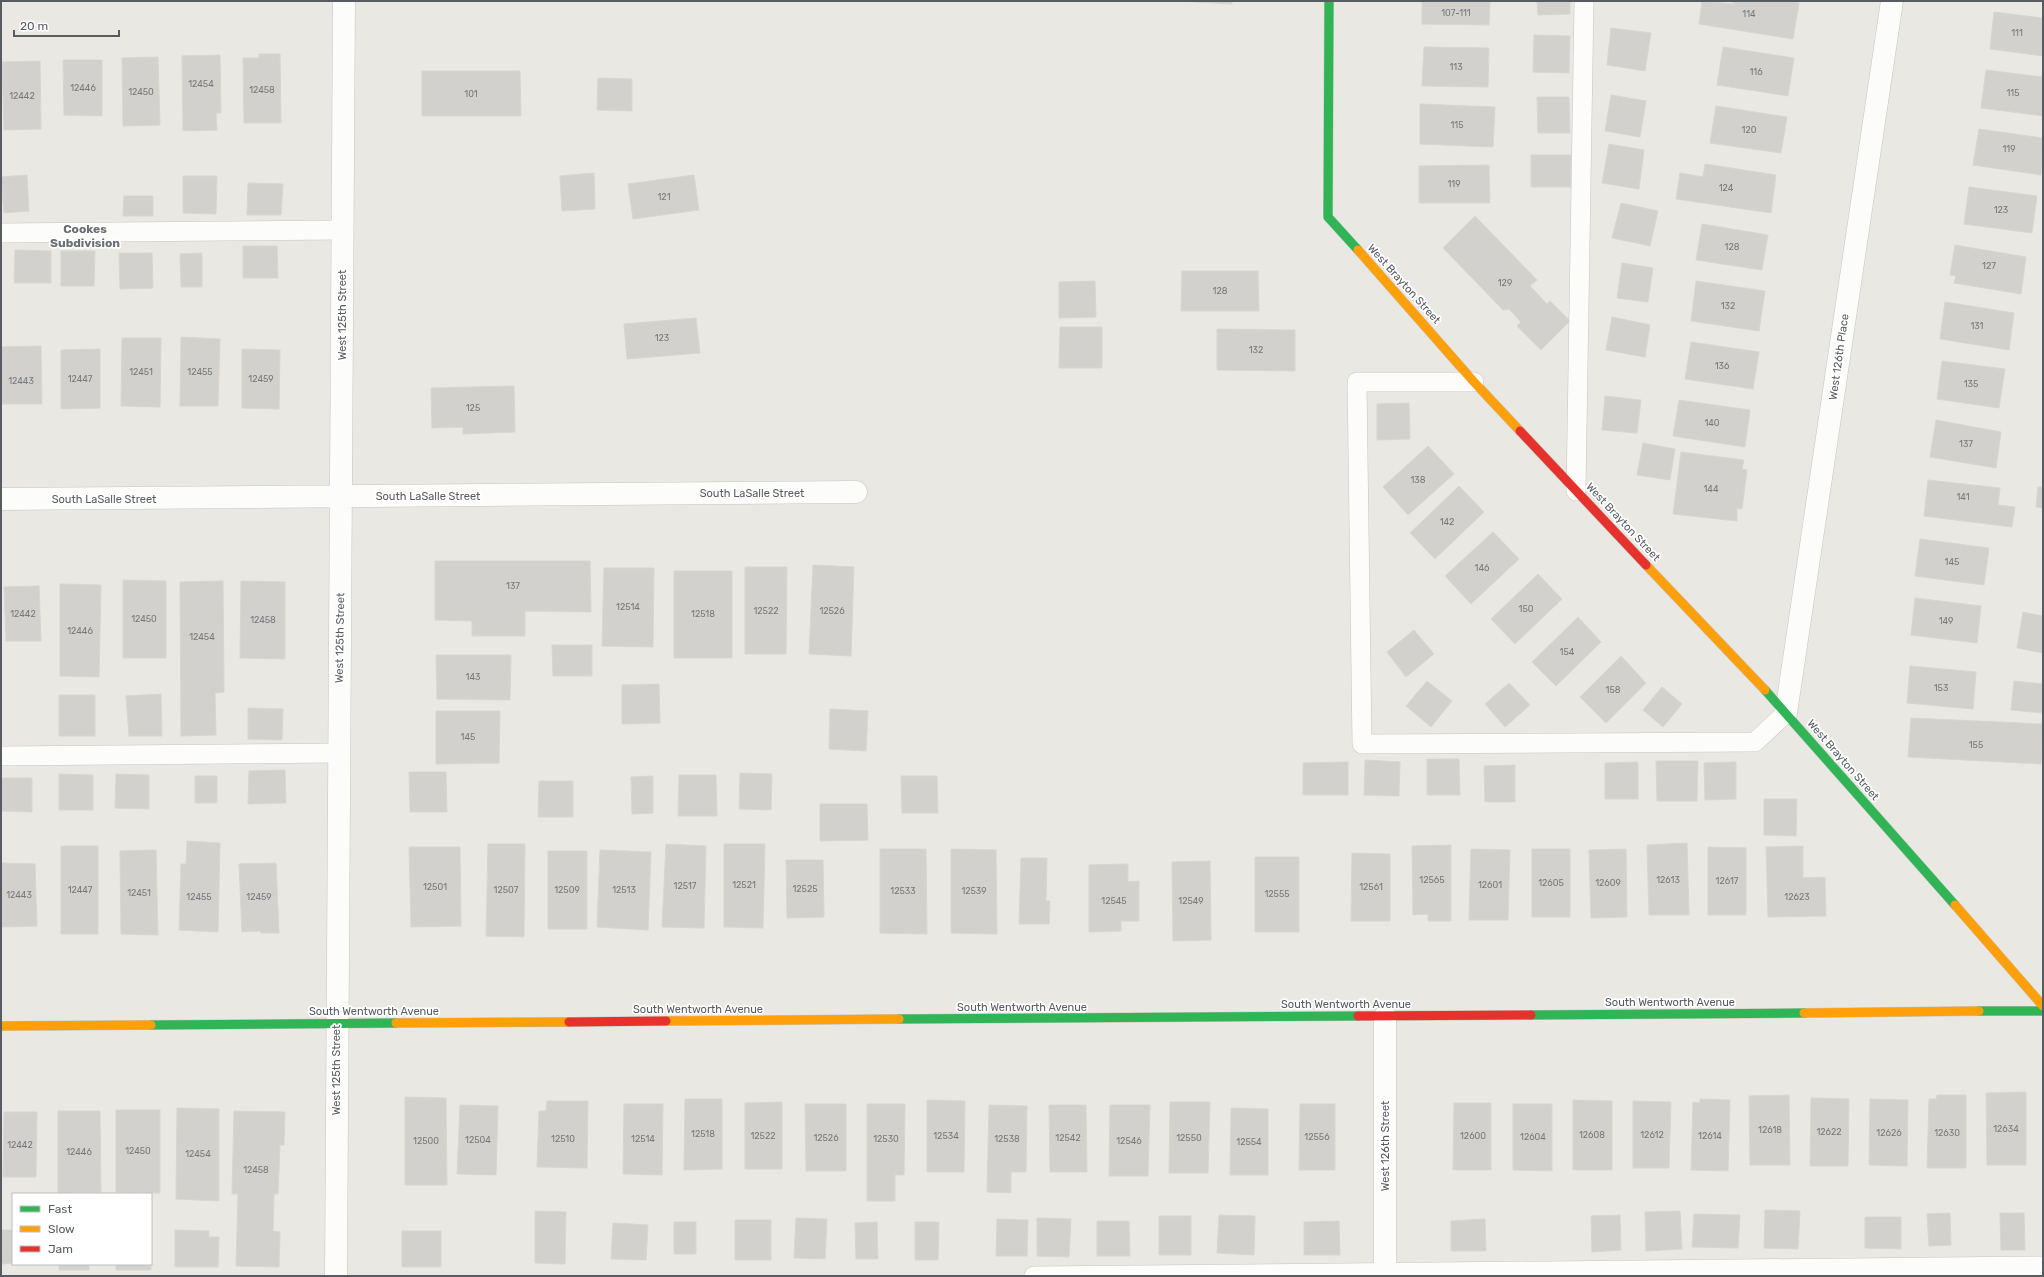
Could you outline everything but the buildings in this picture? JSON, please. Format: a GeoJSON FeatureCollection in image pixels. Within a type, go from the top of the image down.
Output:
{"type":"FeatureCollection","features":[{"type":"Feature","properties":{"kind":"street","name":"West 125th Street"},"geometry":{"type":"LineString","coordinates":[[336,1276],[344,1]]}},
{"type":"Feature","properties":{"kind":"street","name":"West Brayton Street"},"geometry":{"type":"LineString","coordinates":[[1329,1],[1328,217],[1474,382],[1786,713],[2043,1006]]}},
{"type":"Feature","properties":{"kind":"street","name":"West 126th Place"},"geometry":{"type":"LineString","coordinates":[[1786,713],[1892,1]]}},
{"type":"Feature","properties":{"kind":"street","name":"South LaSalle Street"},"geometry":{"type":"LineString","coordinates":[[1,499],[856,492]]}},
{"type":"Feature","properties":{"kind":"street","name":"South Wentworth Avenue"},"geometry":{"type":"LineString","coordinates":[[1,1026],[2043,1011]]}},
{"type":"Feature","properties":{"kind":"street","name":"West 126th Street"},"geometry":{"type":"LineString","coordinates":[[1384,1016],[1385,1274]]}},
{"type":"Feature","properties":{"kind":"lane"},"geometry":{"type":"LineString","coordinates":[[1576,491],[1584,1]]}},
{"type":"Feature","properties":{"kind":"lane"},"geometry":{"type":"LineString","coordinates":[[1,233],[343,230]]}},
{"type":"Feature","properties":{"kind":"lane"},"geometry":{"type":"LineString","coordinates":[[1474,382],[1357,382],[1362,744],[1756,742],[1786,713]]}},
{"type":"Feature","properties":{"kind":"lane"},"geometry":{"type":"LineString","coordinates":[[1,756],[339,753]]}},
{"type":"Feature","properties":{"kind":"lane"},"geometry":{"type":"LineString","coordinates":[[1034,1276],[1385,1274],[2043,1266]]}},
{"type":"Feature","properties":{"kind":"traffic: fast"},"geometry":{"type":"LineString","coordinates":[[1329,1],[1328,217],[1358,250]]}},
{"type":"Feature","properties":{"kind":"traffic: fast"},"geometry":{"type":"LineString","coordinates":[[1765,690],[1955,905]]}},
{"type":"Feature","properties":{"kind":"traffic: fast"},"geometry":{"type":"LineString","coordinates":[[1979,1011],[2043,1011]]}},
{"type":"Feature","properties":{"kind":"traffic: fast"},"geometry":{"type":"LineString","coordinates":[[1531,1015],[1804,1013]]}},
{"type":"Feature","properties":{"kind":"traffic: fast"},"geometry":{"type":"LineString","coordinates":[[899,1019],[1358,1016]]}},
{"type":"Feature","properties":{"kind":"traffic: fast"},"geometry":{"type":"LineString","coordinates":[[151,1025],[396,1023]]}},
{"type":"Feature","properties":{"kind":"traffic: slow"},"geometry":{"type":"LineString","coordinates":[[1358,250],[1474,382],[1520,431]]}},
{"type":"Feature","properties":{"kind":"traffic: slow"},"geometry":{"type":"LineString","coordinates":[[1646,565],[1765,690]]}},
{"type":"Feature","properties":{"kind":"traffic: slow"},"geometry":{"type":"LineString","coordinates":[[1955,905],[2043,1006]]}},
{"type":"Feature","properties":{"kind":"traffic: slow"},"geometry":{"type":"LineString","coordinates":[[1804,1013],[1979,1011]]}},
{"type":"Feature","properties":{"kind":"traffic: slow"},"geometry":{"type":"LineString","coordinates":[[666,1021],[899,1019]]}},
{"type":"Feature","properties":{"kind":"traffic: slow"},"geometry":{"type":"LineString","coordinates":[[396,1023],[569,1022]]}},
{"type":"Feature","properties":{"kind":"traffic: slow"},"geometry":{"type":"LineString","coordinates":[[1,1026],[151,1025]]}},
{"type":"Feature","properties":{"kind":"traffic: jam"},"geometry":{"type":"LineString","coordinates":[[1520,431],[1646,565]]}},
{"type":"Feature","properties":{"kind":"traffic: jam"},"geometry":{"type":"LineString","coordinates":[[1358,1016],[1531,1015]]}},
{"type":"Feature","properties":{"kind":"traffic: jam"},"geometry":{"type":"LineString","coordinates":[[569,1022],[666,1021]]}},
{"type":"Feature","properties":{"kind":"district","name":"Cookes Subdivision"},"geometry":{"type":"Point","coordinates":[85,236]}}]}
